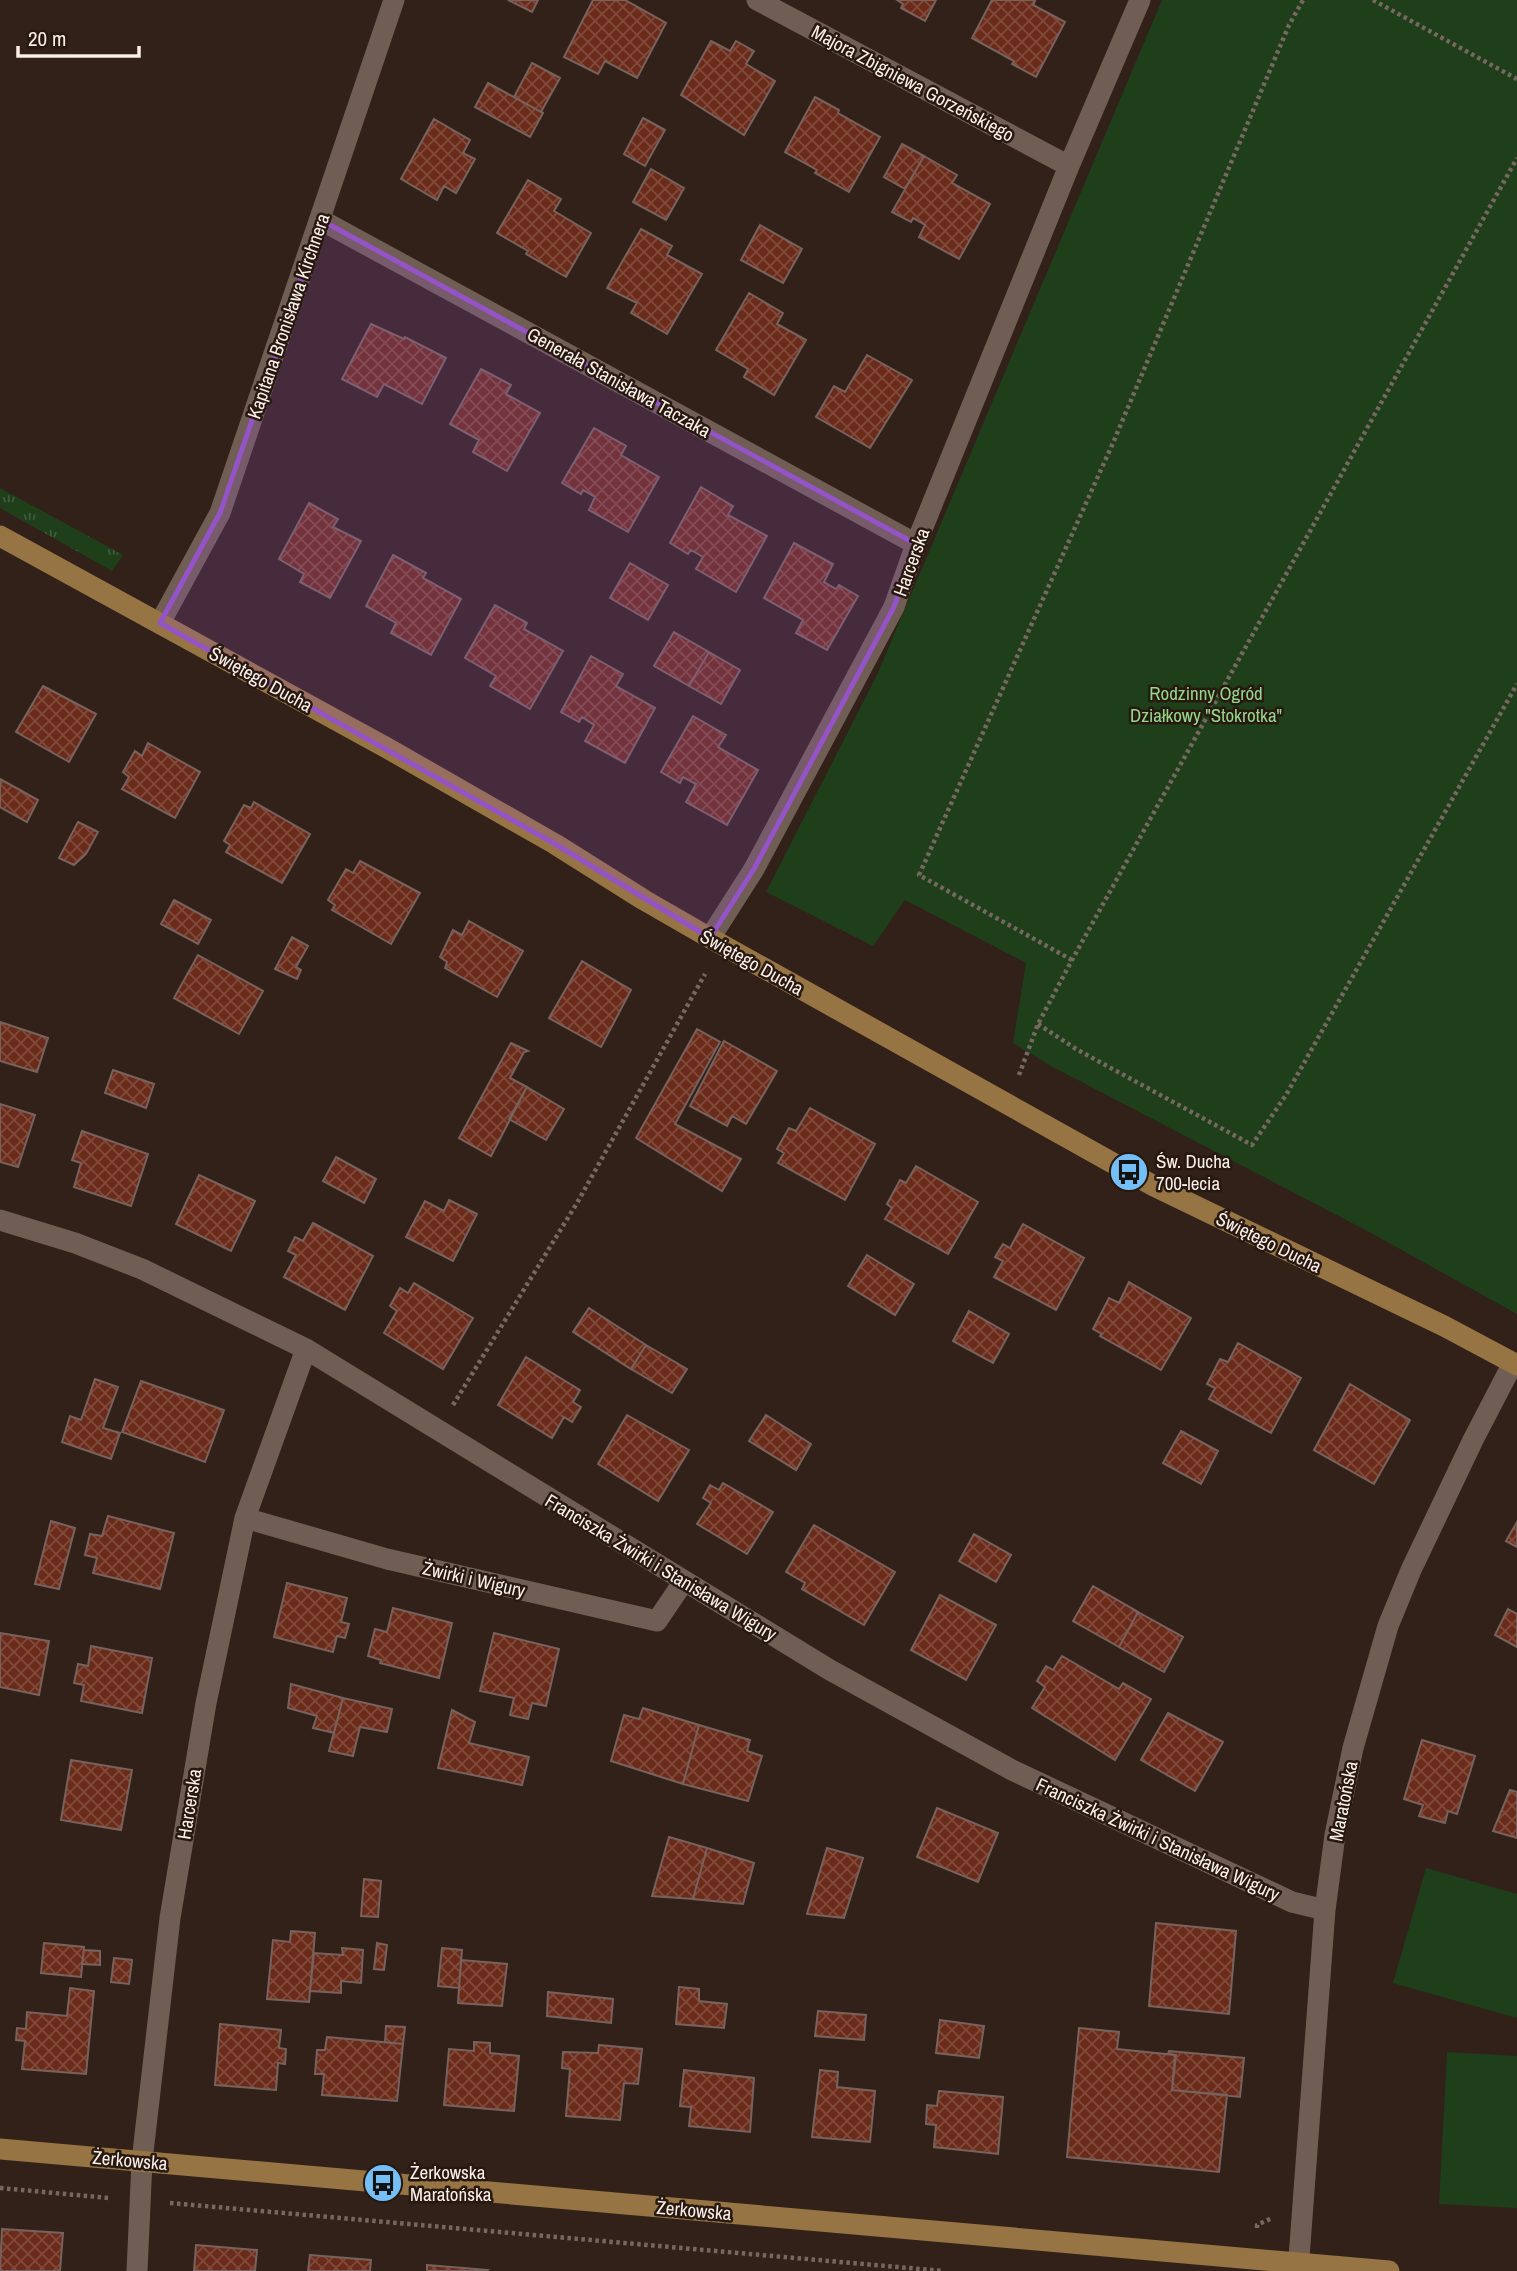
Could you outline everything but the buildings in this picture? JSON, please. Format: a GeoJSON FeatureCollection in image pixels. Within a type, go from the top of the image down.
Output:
{"type":"FeatureCollection","features":[{"type":"Feature","properties":{"kind":"street","name":"Kapitana Bronisława Kirchnera"},"geometry":{"type":"LineString","coordinates":[[160,623],[220,513],[394,0]]}},
{"type":"Feature","properties":{"kind":"street","name":"Majora Zbigniewa Gorzeńskiego"},"geometry":{"type":"LineString","coordinates":[[757,0],[1069,166]]}},
{"type":"Feature","properties":{"kind":"street"},"geometry":{"type":"LineString","coordinates":[[1069,166],[1140,0]]}},
{"type":"Feature","properties":{"kind":"street","name":"Harcerska"},"geometry":{"type":"LineString","coordinates":[[710,939],[754,869],[894,607],[916,544],[1069,166]]}},
{"type":"Feature","properties":{"kind":"street","name":"Generała Stanisława Taczaka"},"geometry":{"type":"LineString","coordinates":[[321,220],[916,544]]}},
{"type":"Feature","properties":{"kind":"street","name":"Świętego Ducha"},"geometry":{"type":"LineString","coordinates":[[0,536],[555,844],[710,939],[1154,1186],[1444,1326],[1515,1364]]}},
{"type":"Feature","properties":{"kind":"street","name":"Franciszka Żwirki i Stanisława Wigury"},"geometry":{"type":"LineString","coordinates":[[0,1220],[75,1243],[142,1269],[306,1349],[830,1670],[1012,1770],[1268,1892],[1292,1902],[1325,1910]]}},
{"type":"Feature","properties":{"kind":"street","name":"Harcerska"},"geometry":{"type":"LineString","coordinates":[[137,2271],[142,2161],[172,1904],[206,1703],[245,1518],[306,1349]]}},
{"type":"Feature","properties":{"kind":"street","name":"Maratońska"},"geometry":{"type":"LineString","coordinates":[[1298,2267],[1325,1910],[1335,1835],[1353,1748],[1388,1626],[1411,1570],[1515,1364]]}},
{"type":"Feature","properties":{"kind":"street","name":"Żwirki i Wigury"},"geometry":{"type":"LineString","coordinates":[[245,1518],[387,1559],[657,1621],[684,1581]]}},
{"type":"Feature","properties":{"kind":"street","name":"Żerkowska"},"geometry":{"type":"LineString","coordinates":[[0,2149],[1298,2267],[1389,2271]]}},
{"type":"Feature","properties":{"kind":"path"},"geometry":{"type":"LineString","coordinates":[[1072,960],[919,875],[1114,443],[1289,25],[1303,0]]}},
{"type":"Feature","properties":{"kind":"path"},"geometry":{"type":"LineString","coordinates":[[1373,0],[1517,79]]}},
{"type":"Feature","properties":{"kind":"path"},"geometry":{"type":"LineString","coordinates":[[1001,1102],[1019,1074],[1038,1024],[1072,960],[1517,158]]}},
{"type":"Feature","properties":{"kind":"path"},"geometry":{"type":"LineString","coordinates":[[1038,1024],[1076,1049],[1252,1145],[1286,1095],[1517,684]]}},
{"type":"Feature","properties":{"kind":"path"},"geometry":{"type":"LineString","coordinates":[[437,1430],[577,1203],[705,974]]}},
{"type":"Feature","properties":{"kind":"path"},"geometry":{"type":"LineString","coordinates":[[0,2188],[943,2271]]}},
{"type":"Feature","properties":{"kind":"highlighted area"},"geometry":{"type":"Polygon","coordinates":[[[321,220],[916,544],[894,607],[754,869],[710,938],[555,844],[160,623],[220,513],[321,220]]]}},
{"type":"Feature","properties":{"kind":"green space","name":"Rodzinny Ogród Działkowy \"Stokrotka\""},"geometry":{"type":"Polygon","coordinates":[[[1162,0],[1517,0],[1517,1314],[1371,1233],[1051,1066],[1013,1043],[1026,963],[905,900],[873,946],[766,892],[877,675],[1162,0]]]}},
{"type":"Feature","properties":{"kind":"green space"},"geometry":{"type":"Polygon","coordinates":[[[0,488],[123,555],[112,571],[0,508],[0,488]]]}},
{"type":"Feature","properties":{"kind":"green space"},"geometry":{"type":"Polygon","coordinates":[[[1426,1868],[1517,1894],[1517,2018],[1393,1983],[1426,1868]]]}},
{"type":"Feature","properties":{"kind":"green space"},"geometry":{"type":"Polygon","coordinates":[[[1447,2052],[1517,2056],[1517,2208],[1439,2204],[1447,2052]]]}},
{"type":"Feature","properties":{"kind":"place","name":"Św. Ducha 700-lecia"},"geometry":{"type":"Point","coordinates":[1129,1172]}},
{"type":"Feature","properties":{"kind":"place","name":"Żerkowska Maratońska"},"geometry":{"type":"Point","coordinates":[383,2183]}}]}
